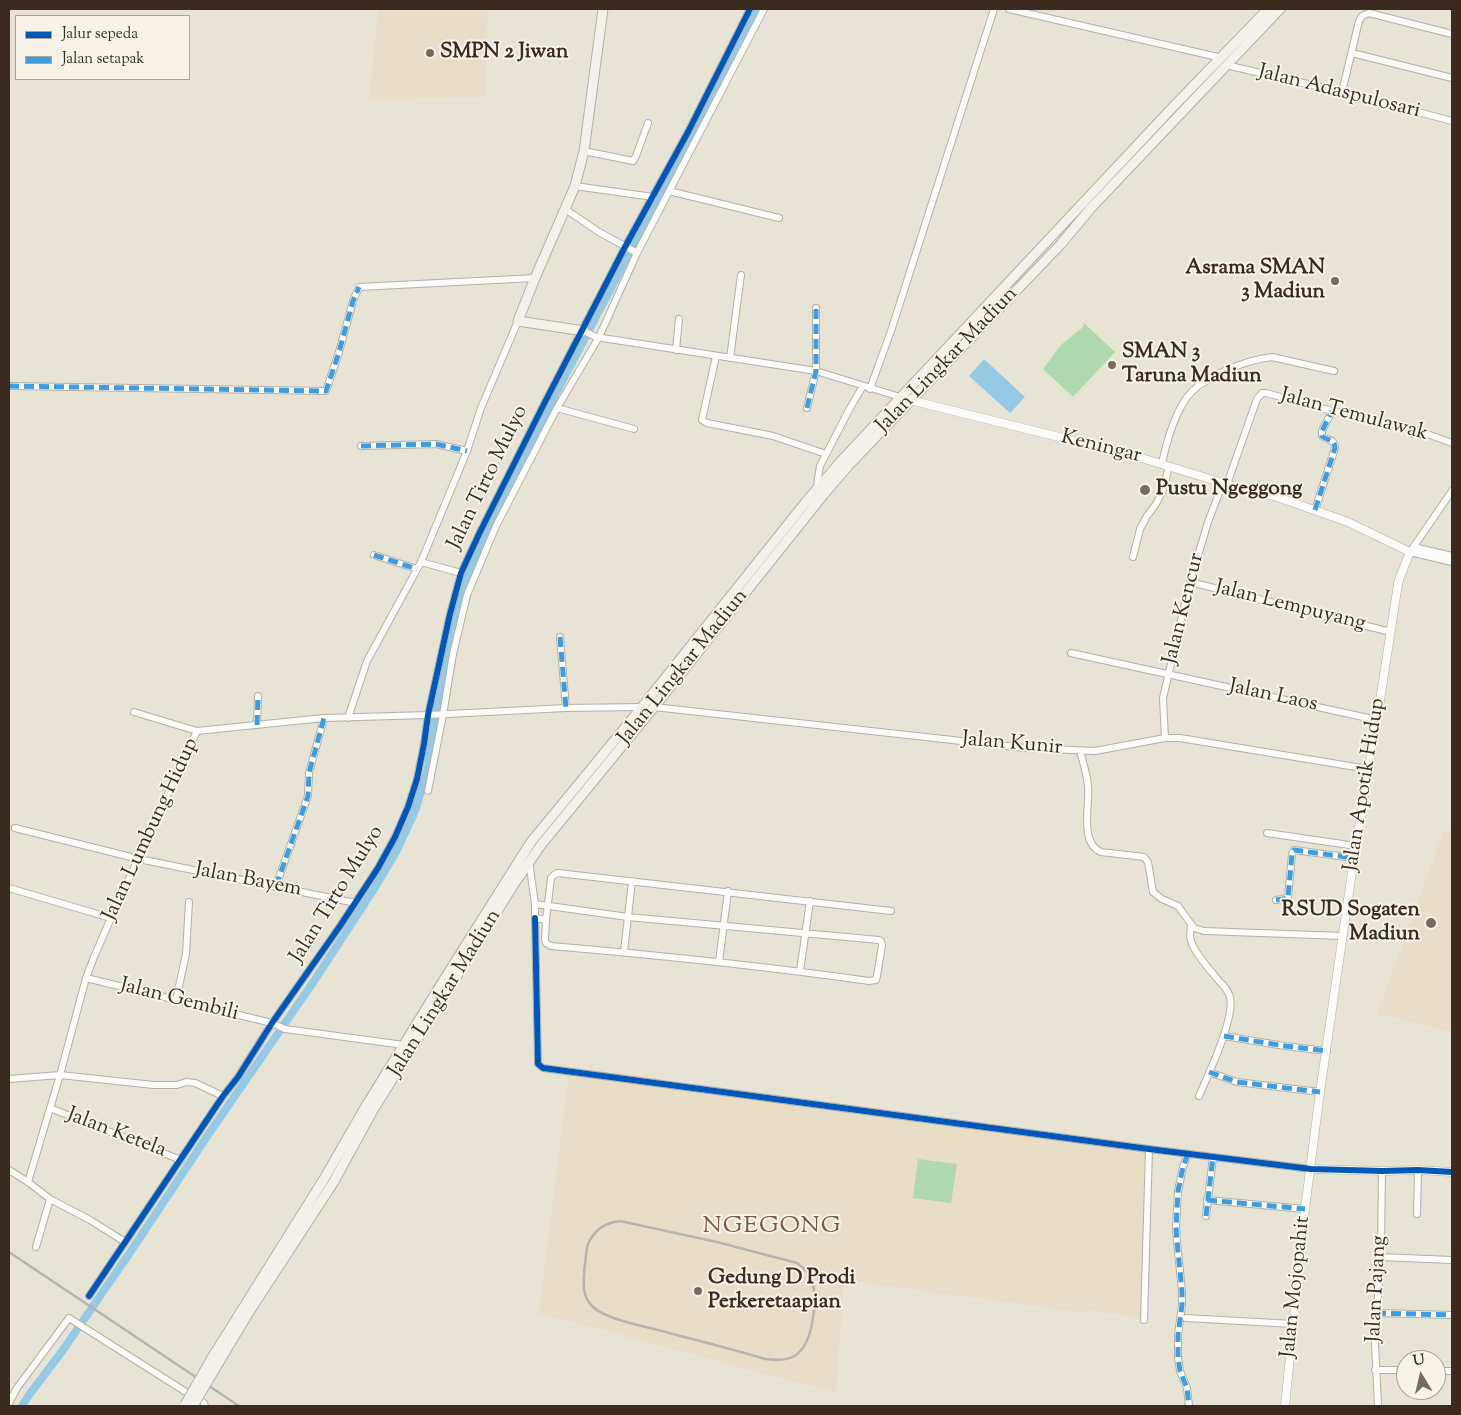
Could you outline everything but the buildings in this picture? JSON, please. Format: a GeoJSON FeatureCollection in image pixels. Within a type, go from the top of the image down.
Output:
{"type":"FeatureCollection","features":[{"type":"Feature","properties":{"kind":"main road"},"geometry":{"type":"LineString","coordinates":[[582,331],[518,321],[575,186],[584,151],[603,9]]}},
{"type":"Feature","properties":{"kind":"main road","name":"Jalan Lingkar Madiun"},"geometry":{"type":"LineString","coordinates":[[193,1406],[249,1312],[333,1183],[373,1110],[529,861],[541,845],[654,707],[821,491],[1061,244],[1224,62],[1268,9]]}},
{"type":"Feature","properties":{"kind":"main road","name":"Jalan Lingkar Madiun"},"geometry":{"type":"LineString","coordinates":[[183,1406],[324,1179],[366,1106],[531,842],[900,398],[1172,108],[1280,9]]}},
{"type":"Feature","properties":{"kind":"main road"},"geometry":{"type":"LineString","coordinates":[[1005,287],[1012,294]]}},
{"type":"Feature","properties":{"kind":"street","name":"Jalan Tirto Mulyo"},"geometry":{"type":"LineString","coordinates":[[89,1296],[223,1096],[238,1077],[356,903],[396,837],[417,779],[450,614],[461,573],[582,331],[688,132],[750,9]]}},
{"type":"Feature","properties":{"kind":"street"},"geometry":{"type":"LineString","coordinates":[[428,791],[453,654],[467,595],[496,526],[598,337],[636,252],[670,191],[764,9]]}},
{"type":"Feature","properties":{"kind":"street"},"geometry":{"type":"LineString","coordinates":[[870,389],[898,309],[994,9]]}},
{"type":"Feature","properties":{"kind":"street","name":"Jalan Adaspulosari"},"geometry":{"type":"LineString","coordinates":[[1009,9],[1452,121]]}},
{"type":"Feature","properties":{"kind":"street"},"geometry":{"type":"LineString","coordinates":[[1342,92],[1359,20],[1362,16],[1368,14],[1452,34]]}},
{"type":"Feature","properties":{"kind":"street"},"geometry":{"type":"LineString","coordinates":[[1352,53],[1452,78]]}},
{"type":"Feature","properties":{"kind":"street"},"geometry":{"type":"LineString","coordinates":[[584,151],[633,160],[648,123]]}},
{"type":"Feature","properties":{"kind":"street"},"geometry":{"type":"LineString","coordinates":[[575,186],[654,197]]}},
{"type":"Feature","properties":{"kind":"street"},"geometry":{"type":"LineString","coordinates":[[670,191],[779,218]]}},
{"type":"Feature","properties":{"kind":"street"},"geometry":{"type":"LineString","coordinates":[[565,209],[599,232],[636,252]]}},
{"type":"Feature","properties":{"kind":"street"},"geometry":{"type":"LineString","coordinates":[[730,358],[741,275]]}},
{"type":"Feature","properties":{"kind":"street"},"geometry":{"type":"LineString","coordinates":[[9,386],[326,391],[359,287],[535,278]]}},
{"type":"Feature","properties":{"kind":"street"},"geometry":{"type":"LineString","coordinates":[[807,408],[816,371],[816,308]]}},
{"type":"Feature","properties":{"kind":"street"},"geometry":{"type":"LineString","coordinates":[[676,350],[679,319]]}},
{"type":"Feature","properties":{"kind":"street"},"geometry":{"type":"LineString","coordinates":[[348,718],[367,661],[421,562],[467,452],[482,408],[518,321]]}},
{"type":"Feature","properties":{"kind":"street"},"geometry":{"type":"LineString","coordinates":[[582,331],[598,337],[816,371],[900,398]]}},
{"type":"Feature","properties":{"kind":"street"},"geometry":{"type":"LineString","coordinates":[[716,356],[702,420],[707,423],[773,436],[826,454]]}},
{"type":"Feature","properties":{"kind":"street"},"geometry":{"type":"LineString","coordinates":[[1133,557],[1140,529],[1163,490],[1165,464],[1180,408],[1187,396],[1196,387],[1235,366],[1272,357],[1334,371]]}},
{"type":"Feature","properties":{"kind":"street"},"geometry":{"type":"LineString","coordinates":[[821,491],[819,472],[826,454],[863,386]]}},
{"type":"Feature","properties":{"kind":"street","name":"Jalan Temulawak"},"geometry":{"type":"LineString","coordinates":[[1225,484],[1257,399],[1266,393],[1332,411],[1408,427],[1452,443]]}},
{"type":"Feature","properties":{"kind":"street","name":"Keningar"},"geometry":{"type":"LineString","coordinates":[[900,398],[1165,464],[1225,484],[1277,497],[1348,522],[1412,549]]}},
{"type":"Feature","properties":{"kind":"street"},"geometry":{"type":"LineString","coordinates":[[558,408],[634,428]]}},
{"type":"Feature","properties":{"kind":"street"},"geometry":{"type":"LineString","coordinates":[[1315,510],[1335,448],[1332,441],[1322,436],[1322,431],[1332,411]]}},
{"type":"Feature","properties":{"kind":"street"},"geometry":{"type":"LineString","coordinates":[[361,446],[436,444],[467,452]]}},
{"type":"Feature","properties":{"kind":"street","name":"Jalan Kencur"},"geometry":{"type":"LineString","coordinates":[[1165,738],[1164,698],[1190,582],[1208,522],[1225,484]]}},
{"type":"Feature","properties":{"kind":"street"},"geometry":{"type":"LineString","coordinates":[[1412,549],[1452,490]]}},
{"type":"Feature","properties":{"kind":"street"},"geometry":{"type":"LineString","coordinates":[[1412,549],[1452,556]]}},
{"type":"Feature","properties":{"kind":"street"},"geometry":{"type":"LineString","coordinates":[[1412,549],[1452,562]]}},
{"type":"Feature","properties":{"kind":"street","name":"Jalan Apotik Hidup"},"geometry":{"type":"LineString","coordinates":[[1311,1168],[1320,1092],[1368,770],[1400,576],[1412,549]]}},
{"type":"Feature","properties":{"kind":"street"},"geometry":{"type":"LineString","coordinates":[[374,555],[417,569]]}},
{"type":"Feature","properties":{"kind":"street"},"geometry":{"type":"LineString","coordinates":[[421,562],[461,573]]}},
{"type":"Feature","properties":{"kind":"street","name":"Jalan Lempuyang"},"geometry":{"type":"LineString","coordinates":[[1190,582],[1391,632]]}},
{"type":"Feature","properties":{"kind":"street"},"geometry":{"type":"LineString","coordinates":[[560,637],[566,708]]}},
{"type":"Feature","properties":{"kind":"street","name":"Jalan Laos"},"geometry":{"type":"LineString","coordinates":[[1071,653],[1377,720]]}},
{"type":"Feature","properties":{"kind":"street"},"geometry":{"type":"LineString","coordinates":[[257,725],[258,696]]}},
{"type":"Feature","properties":{"kind":"street","name":"Jalan Lumbung Hidup"},"geometry":{"type":"LineString","coordinates":[[28,1182],[60,1075],[86,978],[111,918],[197,731],[324,718],[566,708],[642,707]]}},
{"type":"Feature","properties":{"kind":"street","name":"Jalan Kunir"},"geometry":{"type":"LineString","coordinates":[[654,707],[1025,748],[1080,751],[1104,750],[1165,738],[1180,738],[1368,770]]}},
{"type":"Feature","properties":{"kind":"street"},"geometry":{"type":"LineString","coordinates":[[134,712],[197,731]]}},
{"type":"Feature","properties":{"kind":"street"},"geometry":{"type":"LineString","coordinates":[[276,886],[308,796],[309,773],[324,718]]}},
{"type":"Feature","properties":{"kind":"street"},"geometry":{"type":"LineString","coordinates":[[1080,751],[1088,786],[1087,828],[1091,843],[1102,852],[1144,857],[1148,862],[1153,892],[1162,899],[1178,906],[1191,924],[1199,931],[1343,936]]}},
{"type":"Feature","properties":{"kind":"street","name":"Jalan Bayem"},"geometry":{"type":"LineString","coordinates":[[15,828],[139,859],[356,903]]}},
{"type":"Feature","properties":{"kind":"street"},"geometry":{"type":"LineString","coordinates":[[1267,833],[1356,846]]}},
{"type":"Feature","properties":{"kind":"street"},"geometry":{"type":"LineString","coordinates":[[1276,900],[1288,898],[1294,850],[1354,858]]}},
{"type":"Feature","properties":{"kind":"street"},"geometry":{"type":"LineString","coordinates":[[529,861],[535,904],[538,1064],[543,1068],[1213,1157],[1311,1168],[1452,1172]]}},
{"type":"Feature","properties":{"kind":"street"},"geometry":{"type":"LineString","coordinates":[[535,904],[547,906],[628,917],[879,940],[882,945],[878,976],[873,981],[800,971],[549,945],[545,940],[547,906],[551,878],[558,873],[891,911]]}},
{"type":"Feature","properties":{"kind":"street"},"geometry":{"type":"LineString","coordinates":[[624,952],[632,881]]}},
{"type":"Feature","properties":{"kind":"street"},"geometry":{"type":"LineString","coordinates":[[9,888],[111,918]]}},
{"type":"Feature","properties":{"kind":"street"},"geometry":{"type":"LineString","coordinates":[[718,962],[728,891]]}},
{"type":"Feature","properties":{"kind":"street"},"geometry":{"type":"LineString","coordinates":[[800,971],[810,901]]}},
{"type":"Feature","properties":{"kind":"street"},"geometry":{"type":"LineString","coordinates":[[176,1000],[186,954],[189,902]]}},
{"type":"Feature","properties":{"kind":"street"},"geometry":{"type":"LineString","coordinates":[[535,918],[546,920]]}},
{"type":"Feature","properties":{"kind":"street"},"geometry":{"type":"LineString","coordinates":[[1191,924],[1191,943],[1227,989],[1230,998],[1224,1036],[1199,1096]]}},
{"type":"Feature","properties":{"kind":"street","name":"Jalan Gembili"},"geometry":{"type":"LineString","coordinates":[[86,978],[273,1024],[285,1029],[404,1045]]}},
{"type":"Feature","properties":{"kind":"street"},"geometry":{"type":"LineString","coordinates":[[1224,1036],[1327,1051]]}},
{"type":"Feature","properties":{"kind":"street"},"geometry":{"type":"LineString","coordinates":[[1210,1072],[1237,1082],[1320,1092]]}},
{"type":"Feature","properties":{"kind":"street"},"geometry":{"type":"LineString","coordinates":[[9,1078],[60,1075],[154,1085],[177,1085],[186,1082],[195,1083],[223,1096]]}},
{"type":"Feature","properties":{"kind":"street","name":"Jalan Ketela"},"geometry":{"type":"LineString","coordinates":[[50,1108],[181,1160]]}},
{"type":"Feature","properties":{"kind":"street"},"geometry":{"type":"LineString","coordinates":[[1144,1320],[1149,1149]]}},
{"type":"Feature","properties":{"kind":"street"},"geometry":{"type":"LineString","coordinates":[[1188,1154],[1178,1191],[1176,1227],[1182,1290],[1178,1357],[1180,1372],[1187,1388],[1189,1406]]}},
{"type":"Feature","properties":{"kind":"street"},"geometry":{"type":"LineString","coordinates":[[1206,1216],[1213,1157]]}},
{"type":"Feature","properties":{"kind":"street","name":"Jalan Mojopahit"},"geometry":{"type":"LineString","coordinates":[[1285,1406],[1305,1209],[1311,1168]]}},
{"type":"Feature","properties":{"kind":"street"},"geometry":{"type":"LineString","coordinates":[[9,1170],[50,1199],[90,1220],[125,1242]]}},
{"type":"Feature","properties":{"kind":"street"},"geometry":{"type":"LineString","coordinates":[[1417,1214],[1418,1170]]}},
{"type":"Feature","properties":{"kind":"street","name":"Jalan Pajang"},"geometry":{"type":"LineString","coordinates":[[1378,1406],[1375,1370],[1382,1171]]}},
{"type":"Feature","properties":{"kind":"street"},"geometry":{"type":"LineString","coordinates":[[36,1247],[50,1199]]}},
{"type":"Feature","properties":{"kind":"street"},"geometry":{"type":"LineString","coordinates":[[1207,1200],[1305,1209]]}},
{"type":"Feature","properties":{"kind":"street"},"geometry":{"type":"LineString","coordinates":[[1380,1257],[1452,1260]]}},
{"type":"Feature","properties":{"kind":"street"},"geometry":{"type":"LineString","coordinates":[[1376,1313],[1452,1315]]}},
{"type":"Feature","properties":{"kind":"street"},"geometry":{"type":"LineString","coordinates":[[9,1403],[17,1388],[69,1318],[204,1403],[205,1406]]}},
{"type":"Feature","properties":{"kind":"street"},"geometry":{"type":"LineString","coordinates":[[1186,1318],[1293,1324]]}},
{"type":"Feature","properties":{"kind":"street"},"geometry":{"type":"LineString","coordinates":[[1375,1370],[1396,1370]]}},
{"type":"Feature","properties":{"kind":"street"},"geometry":{"type":"LineString","coordinates":[[183,1406],[189,1394]]}},
{"type":"Feature","properties":{"kind":"shaded area","name":"SMPN 2 Jiwan"},"geometry":{"type":"Polygon","coordinates":[[[378,9],[488,9],[485,97],[369,100],[378,9]]]}},
{"type":"Feature","properties":{"kind":"shaded area","name":"RSUD Sogaten Madiun"},"geometry":{"type":"Polygon","coordinates":[[[1444,830],[1452,832],[1452,1032],[1377,1014],[1444,830]]]}},
{"type":"Feature","properties":{"kind":"shaded area"},"geometry":{"type":"Polygon","coordinates":[[[569,1073],[1146,1152],[1144,1319],[1086,1310],[1085,1313],[844,1280],[836,1393],[539,1313],[569,1073]]]}},
{"type":"Feature","properties":{"kind":"green space"},"geometry":{"type":"Polygon","coordinates":[[[1084,323],[1115,352],[1073,397],[1043,369],[1061,345],[1083,327],[1084,323]]]}},
{"type":"Feature","properties":{"kind":"green space"},"geometry":{"type":"Polygon","coordinates":[[[918,1159],[957,1164],[951,1203],[913,1198],[918,1159]]]}},
{"type":"Feature","properties":{"kind":"water"},"geometry":{"type":"Polygon","coordinates":[[[984,359],[1025,397],[1010,413],[969,376],[984,359]]]}},
{"type":"Feature","properties":{"kind":"waterway"},"geometry":{"type":"LineString","coordinates":[[552,401],[757,9]]}},
{"type":"Feature","properties":{"kind":"waterway"},"geometry":{"type":"LineString","coordinates":[[22,1406],[63,1350],[312,984],[396,852],[415,811],[428,768],[437,704],[464,587],[475,557],[554,398]]}},
{"type":"Feature","properties":{"kind":"railway"},"geometry":{"type":"LineString","coordinates":[[620,1221],[717,1242],[797,1263],[811,1278],[814,1289],[813,1321],[807,1341],[802,1349],[796,1355],[789,1358],[765,1359],[622,1321],[598,1311],[589,1302],[584,1292],[587,1246],[590,1239],[600,1228],[609,1223],[620,1221]]}},
{"type":"Feature","properties":{"kind":"railway"},"geometry":{"type":"LineString","coordinates":[[9,1252],[239,1406]]}},
{"type":"Feature","properties":{"kind":"marked path"},"geometry":{"type":"LineString","coordinates":[[9,386],[326,391],[359,287]]}},
{"type":"Feature","properties":{"kind":"marked path"},"geometry":{"type":"LineString","coordinates":[[807,408],[816,371],[816,308]]}},
{"type":"Feature","properties":{"kind":"marked path"},"geometry":{"type":"LineString","coordinates":[[1315,510],[1335,448],[1332,441],[1322,436],[1322,431],[1332,411]]}},
{"type":"Feature","properties":{"kind":"marked path"},"geometry":{"type":"LineString","coordinates":[[361,446],[436,444],[467,451]]}},
{"type":"Feature","properties":{"kind":"marked path"},"geometry":{"type":"LineString","coordinates":[[374,555],[417,569]]}},
{"type":"Feature","properties":{"kind":"marked path"},"geometry":{"type":"LineString","coordinates":[[560,637],[566,708]]}},
{"type":"Feature","properties":{"kind":"marked path"},"geometry":{"type":"LineString","coordinates":[[257,725],[258,696]]}},
{"type":"Feature","properties":{"kind":"marked path"},"geometry":{"type":"LineString","coordinates":[[276,886],[308,796],[309,773],[324,718]]}},
{"type":"Feature","properties":{"kind":"marked path"},"geometry":{"type":"LineString","coordinates":[[1276,900],[1288,898],[1294,850],[1354,858]]}},
{"type":"Feature","properties":{"kind":"marked path"},"geometry":{"type":"LineString","coordinates":[[1224,1036],[1327,1051]]}},
{"type":"Feature","properties":{"kind":"marked path"},"geometry":{"type":"LineString","coordinates":[[1209,1072],[1237,1082],[1320,1092]]}},
{"type":"Feature","properties":{"kind":"marked path"},"geometry":{"type":"LineString","coordinates":[[1188,1154],[1178,1191],[1176,1227],[1182,1291],[1178,1357],[1180,1371],[1187,1388],[1189,1406]]}},
{"type":"Feature","properties":{"kind":"marked path"},"geometry":{"type":"LineString","coordinates":[[1206,1216],[1213,1157]]}},
{"type":"Feature","properties":{"kind":"marked path"},"geometry":{"type":"LineString","coordinates":[[1207,1200],[1305,1209]]}},
{"type":"Feature","properties":{"kind":"marked path"},"geometry":{"type":"LineString","coordinates":[[1376,1313],[1452,1315]]}},
{"type":"Feature","properties":{"kind":"cycle path"},"geometry":{"type":"LineString","coordinates":[[89,1296],[223,1096],[238,1077],[272,1023],[340,926],[378,868],[395,837],[408,807],[417,779],[428,715],[461,573],[545,402],[625,247],[688,132],[750,9]]}},
{"type":"Feature","properties":{"kind":"cycle path"},"geometry":{"type":"LineString","coordinates":[[535,918],[538,1064],[543,1068],[1311,1169],[1452,1172]]}},
{"type":"Feature","properties":{"kind":"place","name":"SMPN 2 Jiwan"},"geometry":{"type":"Point","coordinates":[430,53]}},
{"type":"Feature","properties":{"kind":"place","name":"Asrama SMAN 3 Madiun"},"geometry":{"type":"Point","coordinates":[1335,281]}},
{"type":"Feature","properties":{"kind":"place","name":"SMAN 3 Taruna Madiun"},"geometry":{"type":"Point","coordinates":[1112,365]}},
{"type":"Feature","properties":{"kind":"place","name":"Pustu Ngeggong"},"geometry":{"type":"Point","coordinates":[1145,490]}},
{"type":"Feature","properties":{"kind":"place","name":"RSUD Sogaten Madiun"},"geometry":{"type":"Point","coordinates":[1431,923]}},
{"type":"Feature","properties":{"kind":"place","name":"Gedung D Prodi Perkeretaapian"},"geometry":{"type":"Point","coordinates":[698,1291]}},
{"type":"Feature","properties":{"kind":"district","name":"NGEGONG"},"geometry":{"type":"Point","coordinates":[772,1228]}}]}
